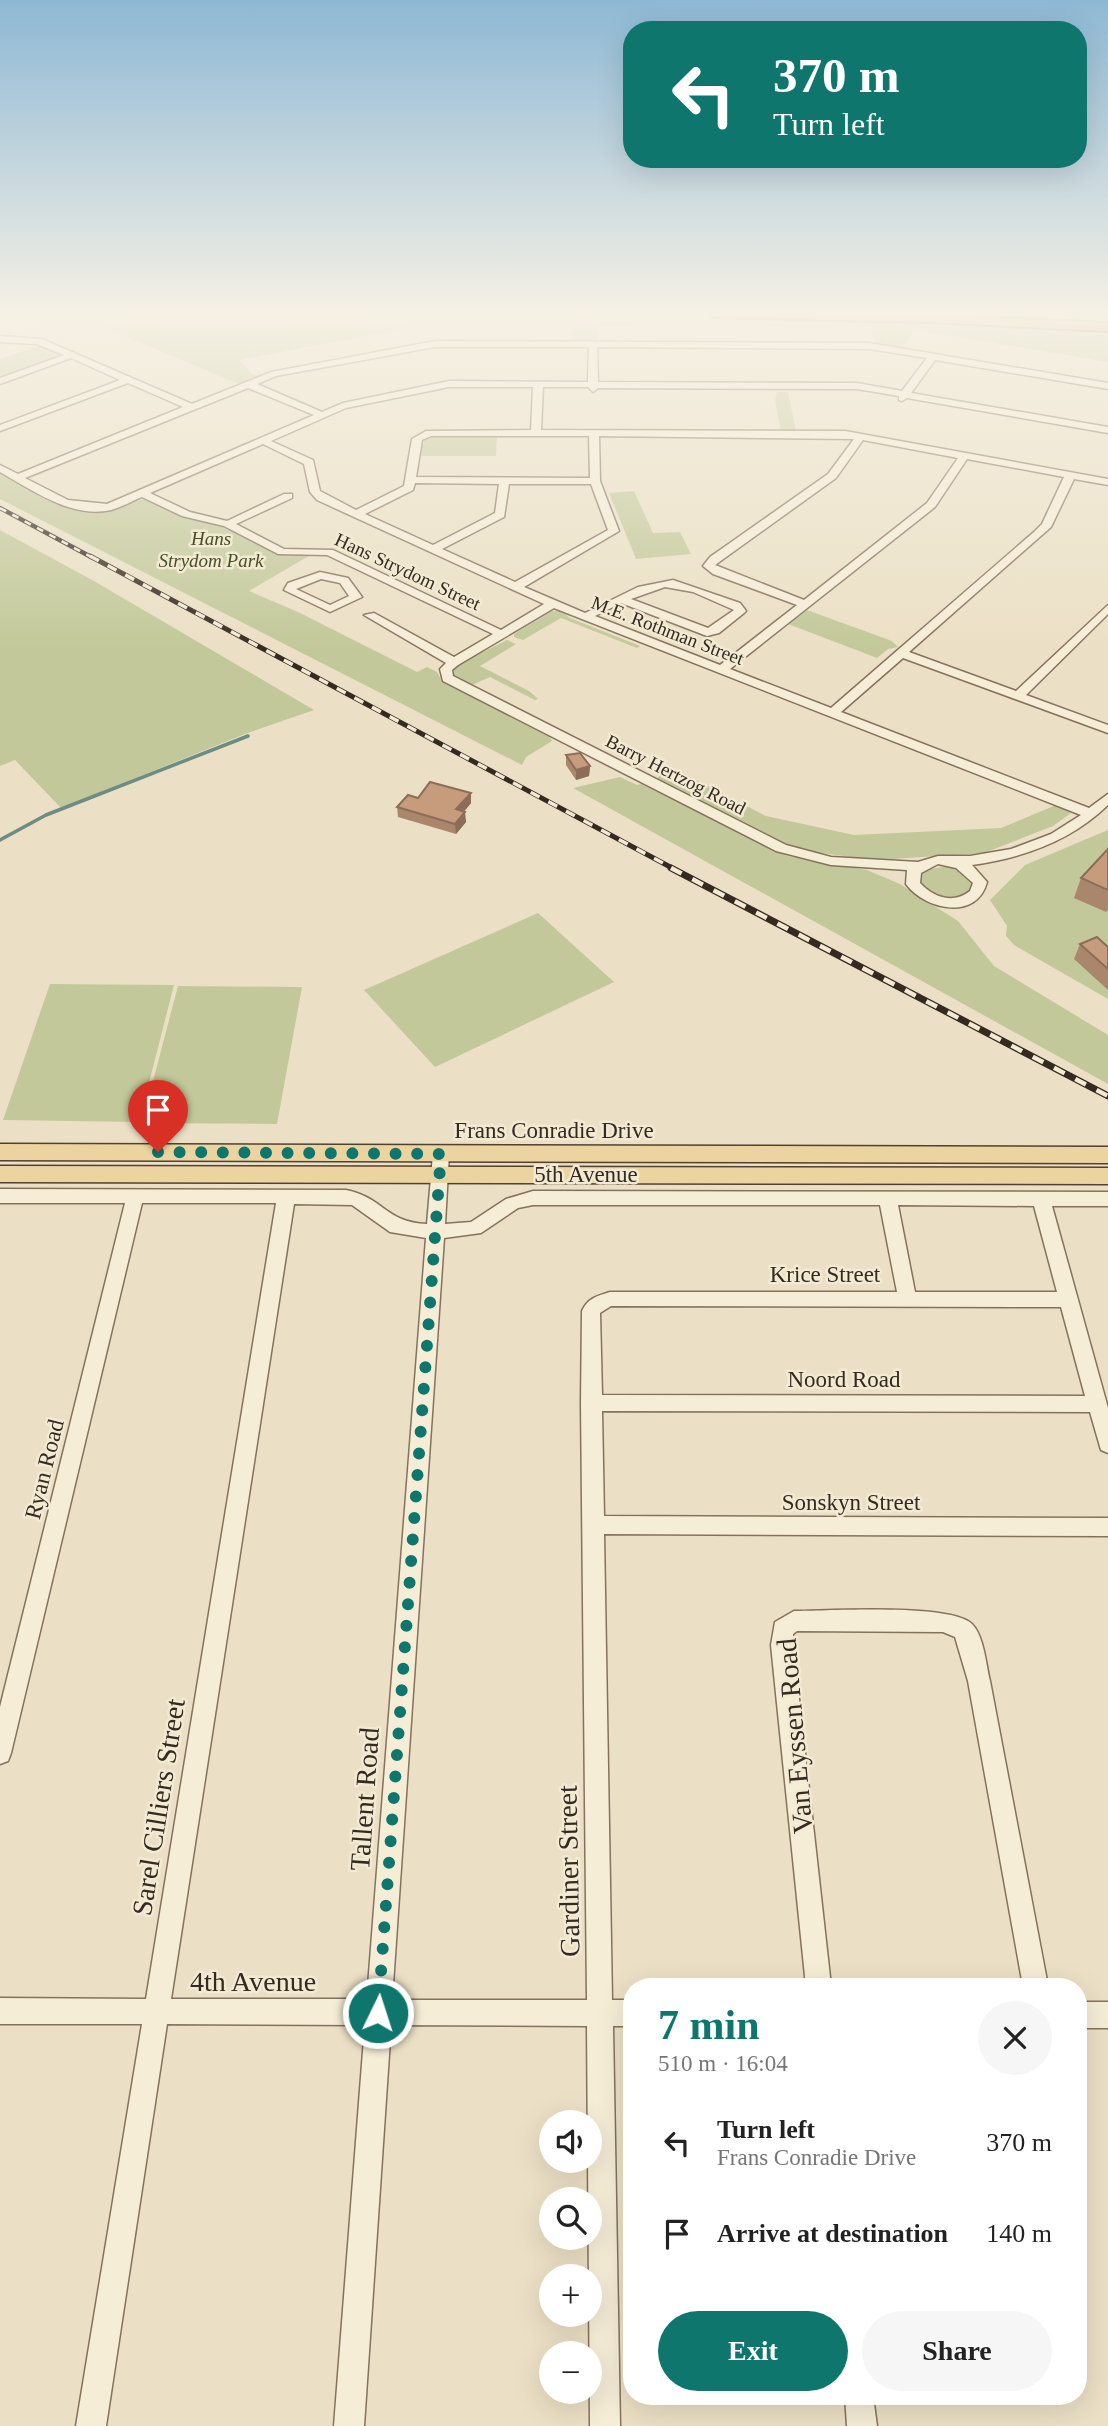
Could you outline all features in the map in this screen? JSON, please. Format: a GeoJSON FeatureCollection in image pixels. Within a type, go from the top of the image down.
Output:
{"type":"FeatureCollection","features":[{"type":"Feature","properties":{"kind":"main road","name":"Frans Conradie Drive"},"geometry":{"type":"LineString","coordinates":[[0,1152],[1108,1155]]}},
{"type":"Feature","properties":{"kind":"main road","name":"Frans Conradie Drive"},"geometry":{"type":"LineString","coordinates":[[0,1174],[1108,1176]]}},
{"type":"Feature","properties":{"kind":"street"},"geometry":{"type":"LineString","coordinates":[[18,477],[144,426]]}},
{"type":"Feature","properties":{"kind":"street"},"geometry":{"type":"LineString","coordinates":[[0,468],[67,504],[83,509],[109,507],[297,426]]}},
{"type":"Feature","properties":{"kind":"street"},"geometry":{"type":"LineString","coordinates":[[536,426],[536,433]]}},
{"type":"Feature","properties":{"kind":"street"},"geometry":{"type":"LineString","coordinates":[[1071,426],[1108,433]]}},
{"type":"Feature","properties":{"kind":"street"},"geometry":{"type":"LineString","coordinates":[[515,587],[612,533],[614,527],[595,481],[594,433]]}},
{"type":"Feature","properties":{"kind":"street"},"geometry":{"type":"LineString","coordinates":[[356,514],[409,488],[417,439],[421,435],[594,433],[861,436],[1108,482]]}},
{"type":"Feature","properties":{"kind":"street"},"geometry":{"type":"LineString","coordinates":[[805,604],[716,572],[709,566],[714,559],[832,476],[861,436]]}},
{"type":"Feature","properties":{"kind":"street","name":"M.E. Rothman Street"},"geometry":{"type":"LineString","coordinates":[[264,441],[305,459],[312,469],[317,496],[432,550],[553,604],[1092,814]]}},
{"type":"Feature","properties":{"kind":"street"},"geometry":{"type":"LineString","coordinates":[[721,670],[931,505],[964,456]]}},
{"type":"Feature","properties":{"kind":"street"},"geometry":{"type":"LineString","coordinates":[[832,713],[1042,530],[1070,476]]}},
{"type":"Feature","properties":{"kind":"street"},"geometry":{"type":"LineString","coordinates":[[412,480],[595,481]]}},
{"type":"Feature","properties":{"kind":"street"},"geometry":{"type":"LineString","coordinates":[[432,550],[500,515],[505,481]]}},
{"type":"Feature","properties":{"kind":"street","name":"Hans Strydom Street"},"geometry":{"type":"LineString","coordinates":[[142,493],[186,514],[228,524],[282,552],[324,550],[501,634]]}},
{"type":"Feature","properties":{"kind":"street"},"geometry":{"type":"LineString","coordinates":[[228,524],[288,496]]}},
{"type":"Feature","properties":{"kind":"street"},"geometry":{"type":"LineString","coordinates":[[344,580],[356,596],[334,608],[327,608],[290,588],[314,575],[344,580],[363,569]]}},
{"type":"Feature","properties":{"kind":"street"},"geometry":{"type":"LineString","coordinates":[[586,617],[621,599],[654,585],[673,583],[736,605],[740,611],[715,631],[707,632],[621,599]]}},
{"type":"Feature","properties":{"kind":"street"},"geometry":{"type":"LineString","coordinates":[[370,615],[454,662],[553,604]]}},
{"type":"Feature","properties":{"kind":"street"},"geometry":{"type":"LineString","coordinates":[[1018,696],[1108,608]]}},
{"type":"Feature","properties":{"kind":"street"},"geometry":{"type":"LineString","coordinates":[[901,653],[1108,729]]}},
{"type":"Feature","properties":{"kind":"street","name":"Barry Hertzog Road"},"geometry":{"type":"LineString","coordinates":[[454,662],[445,672],[453,684],[773,845],[800,855],[837,861],[919,866]]}},
{"type":"Feature","properties":{"kind":"street"},"geometry":{"type":"LineString","coordinates":[[1007,855],[986,872],[977,893],[965,901],[935,900],[913,884],[911,877],[919,866],[927,862],[981,861],[1007,855],[1065,831],[1092,814],[1108,797]]}},
{"type":"Feature","properties":{"kind":"street"},"geometry":{"type":"LineString","coordinates":[[949,861],[969,869],[980,882]]}},
{"type":"Feature","properties":{"kind":"street","name":"Tallent Road"},"geometry":{"type":"LineString","coordinates":[[349,2426],[441,1154]]}},
{"type":"Feature","properties":{"kind":"street","name":"5th Avenue"},"geometry":{"type":"LineString","coordinates":[[0,1196],[356,1198],[396,1227],[435,1229],[474,1228],[506,1204],[533,1198],[1108,1199]]}},
{"type":"Feature","properties":{"kind":"street","name":"Ryan Road"},"geometry":{"type":"LineString","coordinates":[[0,1753],[135,1196]]}},
{"type":"Feature","properties":{"kind":"street","name":"Sarel Cilliers Street"},"geometry":{"type":"LineString","coordinates":[[92,2426],[286,1197]]}},
{"type":"Feature","properties":{"kind":"street"},"geometry":{"type":"LineString","coordinates":[[888,1199],[907,1299]]}},
{"type":"Feature","properties":{"kind":"street"},"geometry":{"type":"LineString","coordinates":[[1041,1199],[1108,1444]]}},
{"type":"Feature","properties":{"kind":"street","name":"Krice Street"},"geometry":{"type":"LineString","coordinates":[[589,1315],[597,1304],[610,1299],[1069,1300]]}},
{"type":"Feature","properties":{"kind":"street","name":"Gardiner Street"},"geometry":{"type":"LineString","coordinates":[[589,1315],[605,2426]]}},
{"type":"Feature","properties":{"kind":"street","name":"Noord Road"},"geometry":{"type":"LineString","coordinates":[[591,1403],[1097,1404]]}},
{"type":"Feature","properties":{"kind":"street","name":"Sonskyn Street"},"geometry":{"type":"LineString","coordinates":[[593,1525],[1108,1527]]}},
{"type":"Feature","properties":{"kind":"street","name":"Van Eyssen Road"},"geometry":{"type":"LineString","coordinates":[[817,1978],[783,1629],[794,1621],[932,1621],[944,1622],[963,1630],[970,1642],[979,1681],[1035,1978]]}},
{"type":"Feature","properties":{"kind":"street","name":"4th Avenue"},"geometry":{"type":"LineString","coordinates":[[0,2011],[623,2013]]}},
{"type":"Feature","properties":{"kind":"street"},"geometry":{"type":"LineString","coordinates":[[1087,2015],[1108,2015]]}},
{"type":"Feature","properties":{"kind":"street"},"geometry":{"type":"LineString","coordinates":[[860,2405],[862,2426]]}},
{"type":"Feature","properties":{"kind":"green space"},"geometry":{"type":"Polygon","coordinates":[[[780,426],[795,426],[796,431],[781,431],[780,426]]]}},
{"type":"Feature","properties":{"kind":"green space"},"geometry":{"type":"Polygon","coordinates":[[[425,436],[497,436],[496,456],[420,456],[425,436]]]}},
{"type":"Feature","properties":{"kind":"green space","name":"Hans Strydom Park"},"geometry":{"type":"Polygon","coordinates":[[[0,474],[72,510],[111,510],[144,499],[177,514],[219,525],[276,553],[291,556],[314,553],[249,591],[298,612],[417,672],[427,667],[437,672],[442,681],[550,737],[552,741],[526,757],[522,765],[0,499],[0,474]]]}},
{"type":"Feature","properties":{"kind":"green space"},"geometry":{"type":"Polygon","coordinates":[[[634,491],[653,533],[680,532],[691,554],[636,559],[609,493],[634,491]]]}},
{"type":"Feature","properties":{"kind":"green space"},"geometry":{"type":"Polygon","coordinates":[[[0,530],[94,581],[314,710],[245,734],[61,808],[15,760],[0,766],[0,530]]]}},
{"type":"Feature","properties":{"kind":"green space"},"geometry":{"type":"Polygon","coordinates":[[[807,610],[892,641],[898,647],[888,649],[877,658],[788,624],[807,610]]]}},
{"type":"Feature","properties":{"kind":"green space"},"geometry":{"type":"Polygon","coordinates":[[[552,611],[561,611],[570,618],[640,646],[637,648],[561,618],[523,640],[514,637],[514,634],[552,611]]]}},
{"type":"Feature","properties":{"kind":"green space"},"geometry":{"type":"Polygon","coordinates":[[[507,640],[516,644],[480,666],[529,691],[538,699],[535,700],[490,677],[472,685],[453,675],[455,666],[507,640]]]}},
{"type":"Feature","properties":{"kind":"green space"},"geometry":{"type":"Polygon","coordinates":[[[671,767],[766,816],[854,835],[1001,828],[1056,805],[1071,813],[1053,826],[984,853],[892,859],[857,858],[809,851],[783,843],[658,780],[658,777],[671,767]]]}},
{"type":"Feature","properties":{"kind":"green space"},"geometry":{"type":"Polygon","coordinates":[[[620,777],[637,785],[641,784],[787,856],[867,870],[900,884],[958,921],[994,966],[1108,1035],[1108,1084],[573,788],[620,777]]]}},
{"type":"Feature","properties":{"kind":"green space"},"geometry":{"type":"Polygon","coordinates":[[[1108,830],[1108,999],[1014,945],[1006,936],[1007,926],[990,900],[1025,865],[1108,830]]]}},
{"type":"Feature","properties":{"kind":"green space"},"geometry":{"type":"Polygon","coordinates":[[[947,866],[960,869],[972,881],[969,893],[947,897],[926,890],[920,877],[925,870],[947,866]]]}},
{"type":"Feature","properties":{"kind":"green space"},"geometry":{"type":"Polygon","coordinates":[[[538,913],[614,982],[435,1067],[364,990],[538,913]]]}},
{"type":"Feature","properties":{"kind":"green space"},"geometry":{"type":"Polygon","coordinates":[[[50,984],[174,985],[139,1122],[3,1120],[50,984]]]}},
{"type":"Feature","properties":{"kind":"green space"},"geometry":{"type":"Polygon","coordinates":[[[178,986],[302,987],[277,1124],[142,1123],[178,986]]]}},
{"type":"Feature","properties":{"kind":"building"},"geometry":{"type":"Polygon","coordinates":[[[580,753],[590,766],[576,770],[566,755],[580,753]]]}},
{"type":"Feature","properties":{"kind":"building"},"geometry":{"type":"Polygon","coordinates":[[[430,782],[471,793],[456,809],[465,812],[455,824],[397,807],[408,795],[418,798],[430,782]]]}},
{"type":"Feature","properties":{"kind":"building"},"geometry":{"type":"Polygon","coordinates":[[[1108,849],[1108,890],[1081,878],[1108,849]]]}},
{"type":"Feature","properties":{"kind":"building"},"geometry":{"type":"Polygon","coordinates":[[[1097,937],[1108,947],[1108,969],[1080,944],[1097,937]]]}},
{"type":"Feature","properties":{"kind":"waterway"},"geometry":{"type":"LineString","coordinates":[[0,840],[46,815],[248,736]]}},
{"type":"Feature","properties":{"kind":"railway"},"geometry":{"type":"LineString","coordinates":[[0,508],[93,558]]}},
{"type":"Feature","properties":{"kind":"railway"},"geometry":{"type":"LineString","coordinates":[[90,556],[674,869]]}},
{"type":"Feature","properties":{"kind":"railway"},"geometry":{"type":"LineString","coordinates":[[671,868],[1108,1096]]}},
{"type":"Feature","properties":{"kind":"route"},"geometry":{"type":"LineString","coordinates":[[158,1152],[441,1154],[378,2013]]}}]}
